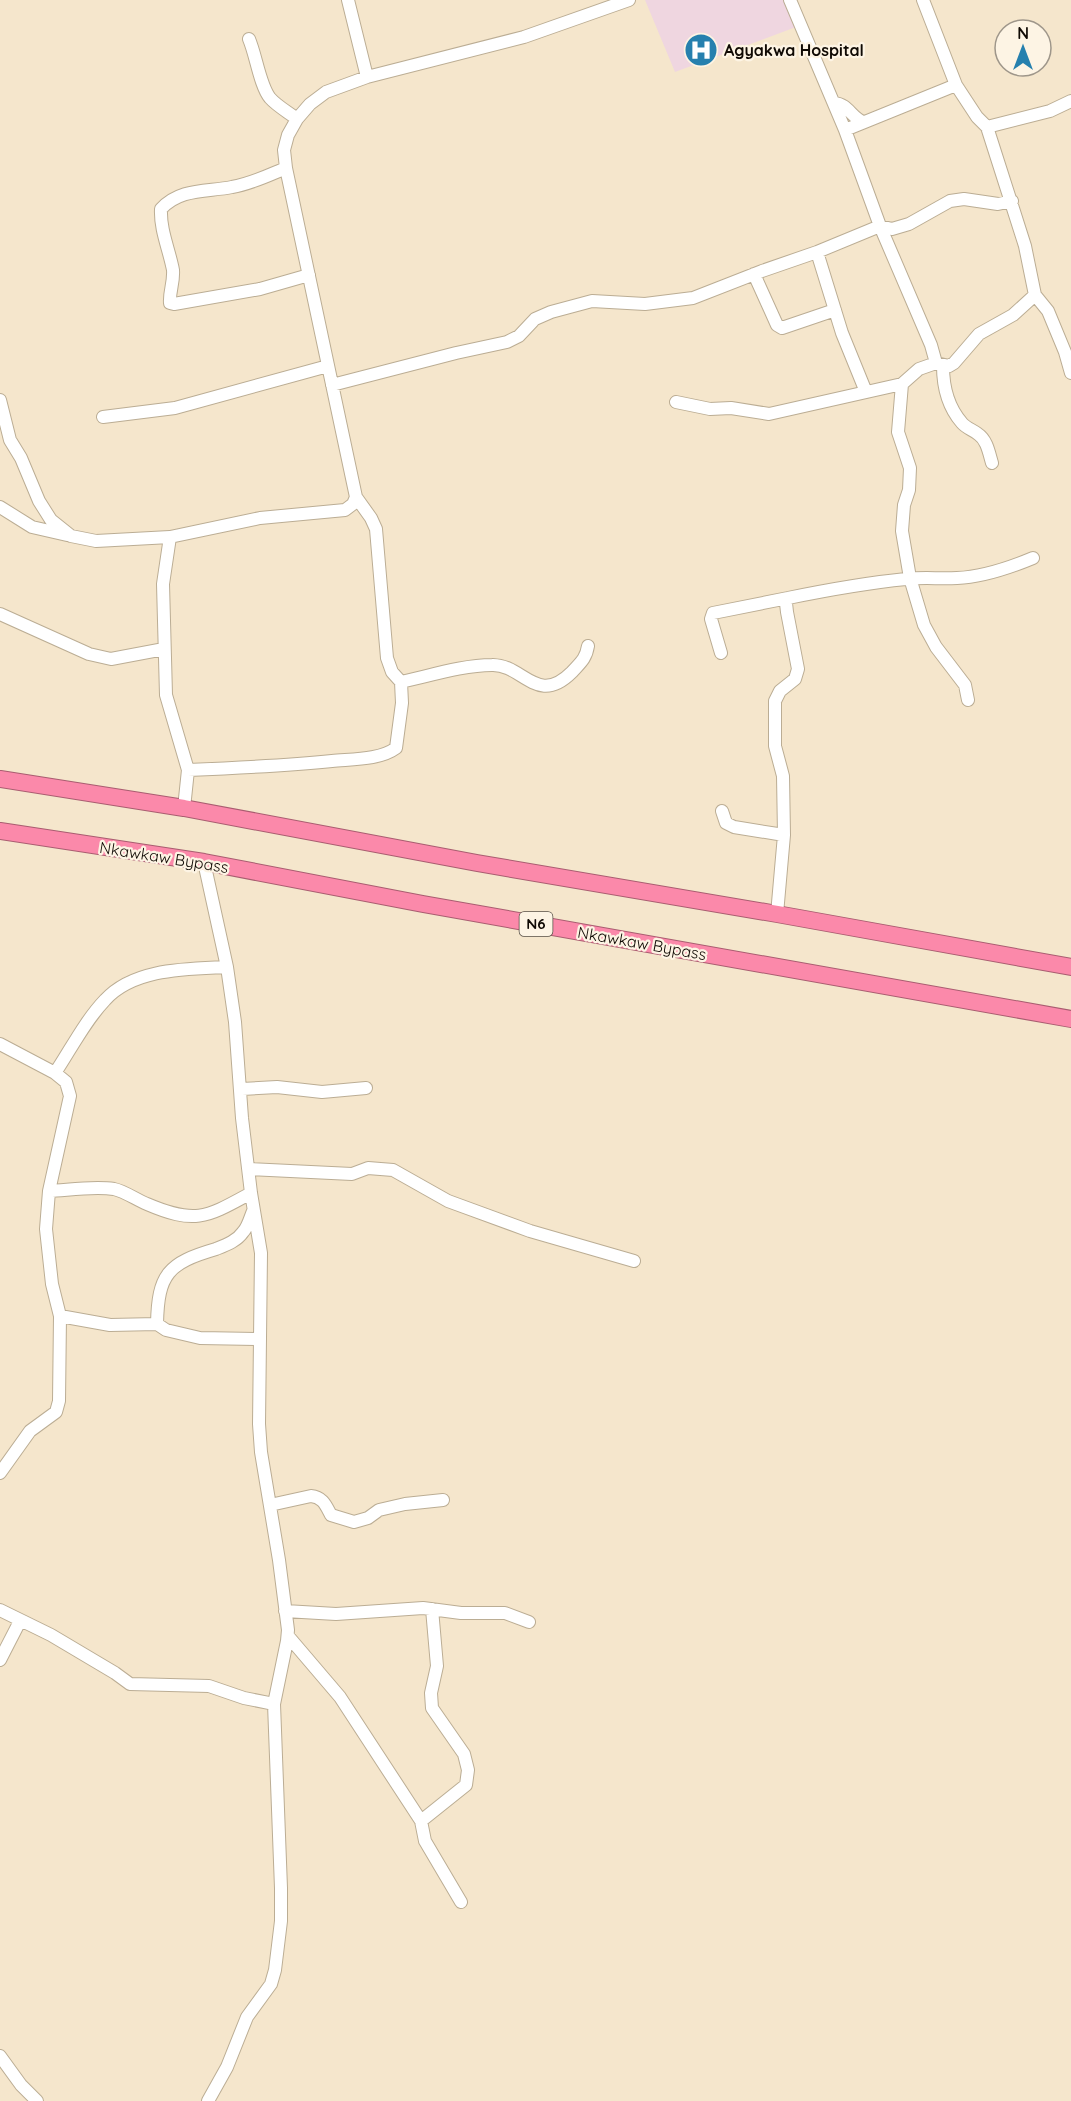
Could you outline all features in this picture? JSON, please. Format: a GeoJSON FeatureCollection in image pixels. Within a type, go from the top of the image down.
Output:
{"type":"FeatureCollection","features":[{"type":"Feature","properties":{"kind":"highway"},"geometry":{"type":"LineString","coordinates":[[0,778],[183,808],[477,863],[1071,967]]}},
{"type":"Feature","properties":{"kind":"highway","name":"Nkawkaw Bypass"},"geometry":{"type":"LineString","coordinates":[[0,831],[204,862],[423,904],[1071,1019]]}},
{"type":"Feature","properties":{"kind":"street"},"geometry":{"type":"LineString","coordinates":[[348,0],[367,77]]}},
{"type":"Feature","properties":{"kind":"street"},"geometry":{"type":"LineString","coordinates":[[188,770],[286,766],[386,754],[397,745],[402,703],[400,681],[392,672],[387,658],[376,529],[356,497],[286,168],[284,150],[288,135],[297,119],[326,92],[367,77],[524,37],[629,0]]}},
{"type":"Feature","properties":{"kind":"street"},"geometry":{"type":"LineString","coordinates":[[790,0],[845,130],[880,226],[939,364],[943,386],[955,413],[963,424],[981,435],[992,463]]}},
{"type":"Feature","properties":{"kind":"street"},"geometry":{"type":"LineString","coordinates":[[924,0],[956,85],[977,117],[987,127],[1025,246],[1035,295],[1048,311],[1068,352],[1071,373]]}},
{"type":"Feature","properties":{"kind":"street"},"geometry":{"type":"LineString","coordinates":[[249,39],[256,55],[263,83],[270,97],[297,119]]}},
{"type":"Feature","properties":{"kind":"street"},"geometry":{"type":"LineString","coordinates":[[845,130],[956,85]]}},
{"type":"Feature","properties":{"kind":"street"},"geometry":{"type":"LineString","coordinates":[[987,127],[1050,111],[1071,101]]}},
{"type":"Feature","properties":{"kind":"street"},"geometry":{"type":"LineString","coordinates":[[834,103],[843,105],[856,119],[863,122]]}},
{"type":"Feature","properties":{"kind":"street"},"geometry":{"type":"LineString","coordinates":[[286,168],[240,186],[195,191],[181,195],[161,209],[164,237],[174,279],[169,299],[170,303],[174,304],[260,289],[309,275]]}},
{"type":"Feature","properties":{"kind":"street"},"geometry":{"type":"LineString","coordinates":[[332,385],[507,342],[519,336],[535,319],[551,312],[592,301],[645,304],[693,298],[880,226],[892,229],[909,224],[950,201],[964,199],[998,204],[1012,201]]}},
{"type":"Feature","properties":{"kind":"street"},"geometry":{"type":"LineString","coordinates":[[817,252],[835,310],[866,392]]}},
{"type":"Feature","properties":{"kind":"street"},"geometry":{"type":"LineString","coordinates":[[754,274],[777,326],[782,328],[835,310]]}},
{"type":"Feature","properties":{"kind":"street"},"geometry":{"type":"LineString","coordinates":[[676,402],[710,410],[730,408],[769,414],[902,384],[920,369],[954,363],[978,334],[1013,315],[1035,295]]}},
{"type":"Feature","properties":{"kind":"street"},"geometry":{"type":"LineString","coordinates":[[103,417],[176,408],[328,366]]}},
{"type":"Feature","properties":{"kind":"street"},"geometry":{"type":"LineString","coordinates":[[902,384],[898,432],[910,468],[902,531],[910,579],[924,625],[936,647],[965,685],[968,700]]}},
{"type":"Feature","properties":{"kind":"street"},"geometry":{"type":"LineString","coordinates":[[0,400],[10,440],[21,458],[39,501],[51,520],[71,536]]}},
{"type":"Feature","properties":{"kind":"street"},"geometry":{"type":"LineString","coordinates":[[0,507],[32,527],[96,541],[170,537],[260,518],[345,510],[353,504],[356,497]]}},
{"type":"Feature","properties":{"kind":"street"},"geometry":{"type":"LineString","coordinates":[[170,537],[163,584],[166,695],[188,770],[183,808]]}},
{"type":"Feature","properties":{"kind":"street"},"geometry":{"type":"LineString","coordinates":[[721,653],[711,619],[713,614],[838,587],[910,579],[960,579],[1002,570],[1032,558]]}},
{"type":"Feature","properties":{"kind":"street"},"geometry":{"type":"LineString","coordinates":[[777,914],[784,835],[783,776],[776,746],[775,701],[780,691],[795,679],[798,669],[787,612],[788,598]]}},
{"type":"Feature","properties":{"kind":"street"},"geometry":{"type":"LineString","coordinates":[[0,614],[89,654],[111,659],[164,649]]}},
{"type":"Feature","properties":{"kind":"street"},"geometry":{"type":"LineString","coordinates":[[400,681],[481,665],[497,665],[540,686],[555,684],[565,679],[587,657],[588,646]]}},
{"type":"Feature","properties":{"kind":"street"},"geometry":{"type":"LineString","coordinates":[[722,811],[726,822],[734,827],[784,835]]}},
{"type":"Feature","properties":{"kind":"street"},"geometry":{"type":"LineString","coordinates":[[204,862],[227,967],[242,1089],[242,1118],[253,1210],[261,1253],[261,1452],[288,1636],[274,1704],[282,1888],[281,1921],[275,1970],[271,1984],[247,2017],[227,2067],[208,2101]]}},
{"type":"Feature","properties":{"kind":"street"},"geometry":{"type":"LineString","coordinates":[[55,1073],[105,999],[125,983],[186,969],[227,967]]}},
{"type":"Feature","properties":{"kind":"street"},"geometry":{"type":"LineString","coordinates":[[0,1044],[55,1073],[66,1082],[69,1096],[49,1191],[46,1229],[52,1284],[60,1316],[59,1401],[56,1412],[30,1431],[0,1473]]}},
{"type":"Feature","properties":{"kind":"street"},"geometry":{"type":"LineString","coordinates":[[242,1089],[277,1087],[322,1092],[366,1088]]}},
{"type":"Feature","properties":{"kind":"street"},"geometry":{"type":"LineString","coordinates":[[249,1169],[352,1173],[368,1168],[393,1170],[448,1201],[466,1208],[634,1261]]}},
{"type":"Feature","properties":{"kind":"street"},"geometry":{"type":"LineString","coordinates":[[49,1191],[116,1190],[182,1217],[201,1217],[225,1208],[251,1193]]}},
{"type":"Feature","properties":{"kind":"street"},"geometry":{"type":"LineString","coordinates":[[156,1324],[160,1285],[170,1270],[194,1255],[231,1243],[243,1233],[253,1210]]}},
{"type":"Feature","properties":{"kind":"street"},"geometry":{"type":"LineString","coordinates":[[60,1316],[110,1325],[156,1324],[166,1330],[200,1338],[260,1339]]}},
{"type":"Feature","properties":{"kind":"street"},"geometry":{"type":"LineString","coordinates":[[270,1505],[318,1496],[332,1515],[354,1522],[368,1518],[379,1510],[405,1504],[443,1500]]}},
{"type":"Feature","properties":{"kind":"street"},"geometry":{"type":"LineString","coordinates":[[285,1611],[336,1614],[423,1608],[461,1613],[505,1613],[530,1622]]}},
{"type":"Feature","properties":{"kind":"street"},"geometry":{"type":"LineString","coordinates":[[421,1821],[466,1785],[468,1770],[464,1754],[432,1708],[431,1693],[437,1666],[432,1609]]}},
{"type":"Feature","properties":{"kind":"street"},"geometry":{"type":"LineString","coordinates":[[0,1610],[51,1635],[130,1684],[209,1686],[244,1698],[274,1704]]}},
{"type":"Feature","properties":{"kind":"street"},"geometry":{"type":"LineString","coordinates":[[0,1660],[20,1621]]}},
{"type":"Feature","properties":{"kind":"street"},"geometry":{"type":"LineString","coordinates":[[288,1636],[340,1697],[421,1821],[425,1841],[461,1902]]}},
{"type":"Feature","properties":{"kind":"street"},"geometry":{"type":"LineString","coordinates":[[0,2056],[21,2085],[37,2101]]}},
{"type":"Feature","properties":{"kind":"shaded area","name":"Agyakwa Hospital"},"geometry":{"type":"Polygon","coordinates":[[[645,0],[784,0],[796,27],[675,72],[645,0]]]}},
{"type":"Feature","properties":{"kind":"place","name":"Agyakwa Hospital"},"geometry":{"type":"Point","coordinates":[701,50]}}]}
